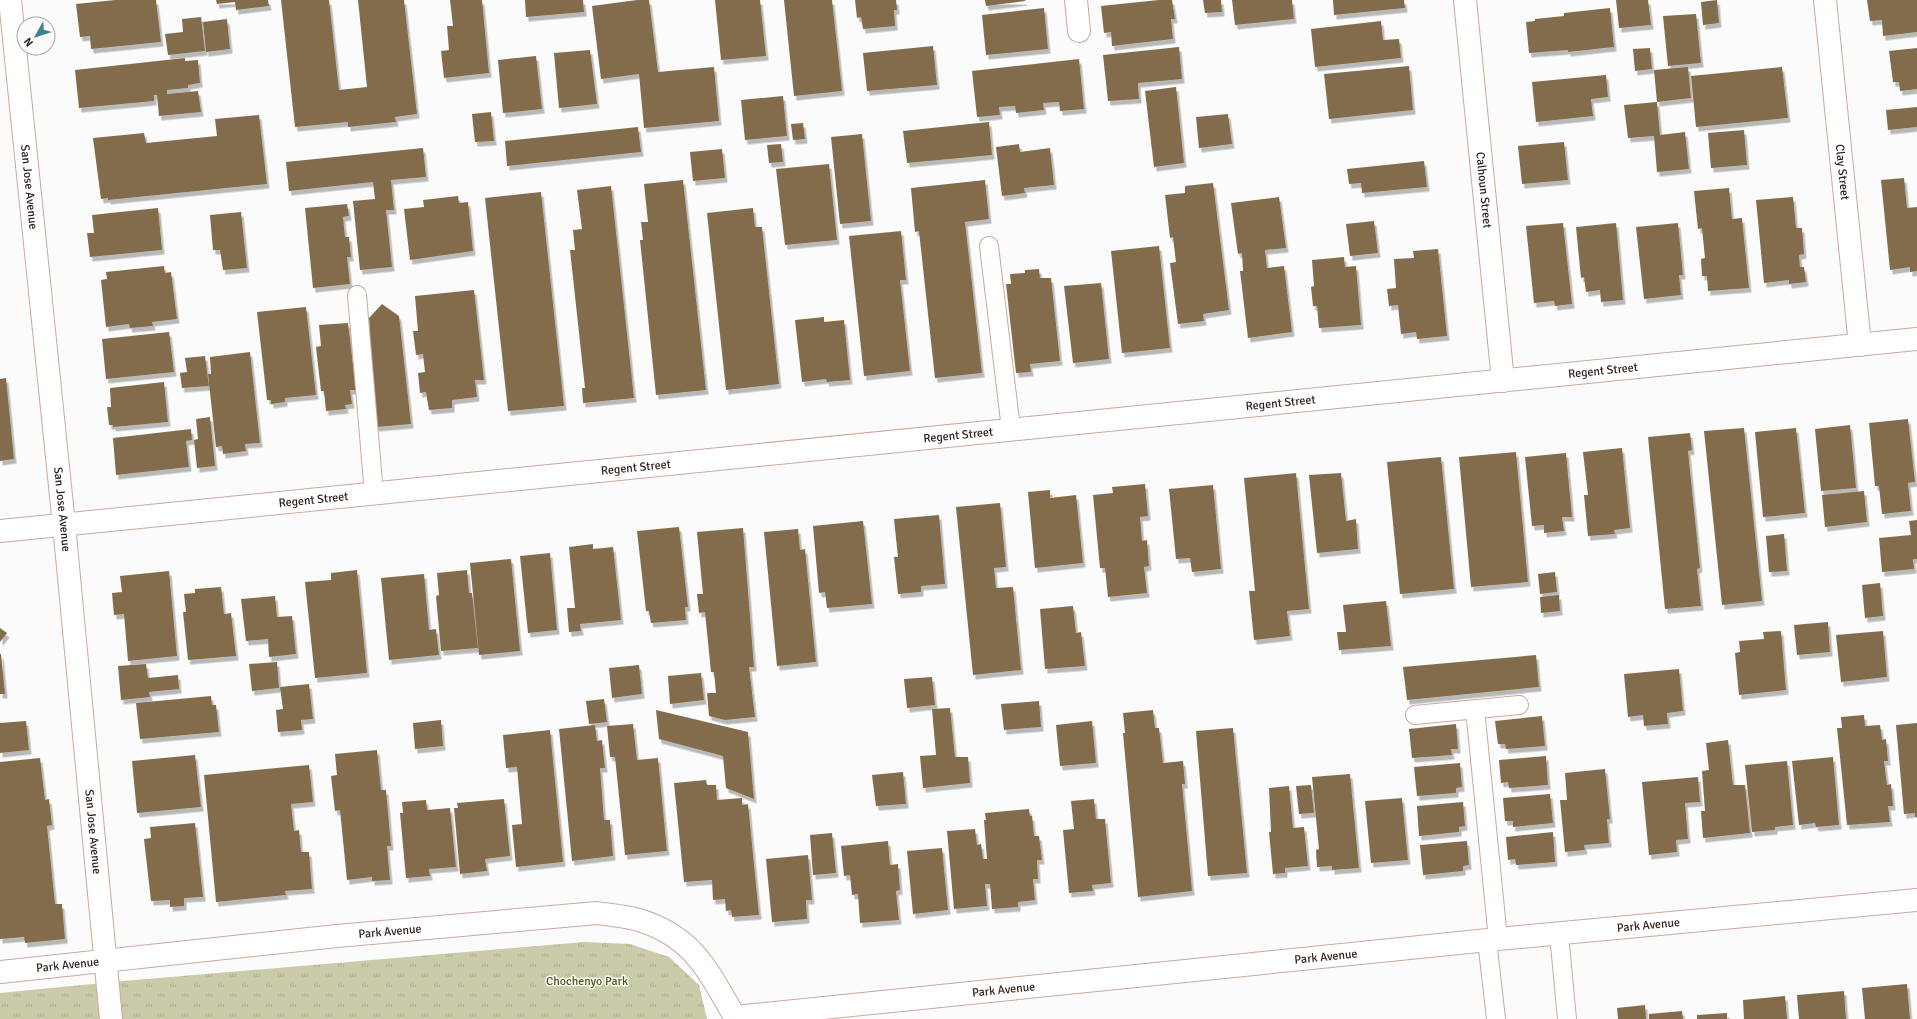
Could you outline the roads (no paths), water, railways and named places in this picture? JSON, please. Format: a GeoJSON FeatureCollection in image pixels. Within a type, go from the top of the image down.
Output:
{"type":"FeatureCollection","features":[{"type":"Feature","properties":{"kind":"street","name":"San Jose Avenue"},"geometry":{"type":"LineString","coordinates":[[10,0],[64,525],[111,1019]]}},
{"type":"Feature","properties":{"kind":"street"},"geometry":{"type":"LineString","coordinates":[[1076,0],[1079,31]]}},
{"type":"Feature","properties":{"kind":"street","name":"Calhoun Street"},"geometry":{"type":"LineString","coordinates":[[1465,0],[1503,381]]}},
{"type":"Feature","properties":{"kind":"street","name":"Clay Street"},"geometry":{"type":"LineString","coordinates":[[1825,0],[1860,344]]}},
{"type":"Feature","properties":{"kind":"street","name":"Regent Street"},"geometry":{"type":"LineString","coordinates":[[0,531],[1917,339]]}},
{"type":"Feature","properties":{"kind":"street","name":"Park Avenue"},"geometry":{"type":"LineString","coordinates":[[0,972],[106,962],[337,936],[596,913],[638,920],[677,936],[693,951],[706,968],[734,1018],[1493,940],[1917,900]]}},
{"type":"Feature","properties":{"kind":"lane"},"geometry":{"type":"LineString","coordinates":[[990,246],[1011,429]]}},
{"type":"Feature","properties":{"kind":"lane"},"geometry":{"type":"LineString","coordinates":[[356,295],[374,494]]}},
{"type":"Feature","properties":{"kind":"lane"},"geometry":{"type":"LineString","coordinates":[[1415,715],[1519,704]]}},
{"type":"Feature","properties":{"kind":"lane"},"geometry":{"type":"LineString","coordinates":[[1475,708],[1493,940],[1496,1019]]}},
{"type":"Feature","properties":{"kind":"lane"},"geometry":{"type":"LineString","coordinates":[[1559,934],[1567,1019]]}},
{"type":"Feature","properties":{"kind":"park label","name":"Chochenyo Park"},"geometry":{"type":"Point","coordinates":[587,981]}}]}
